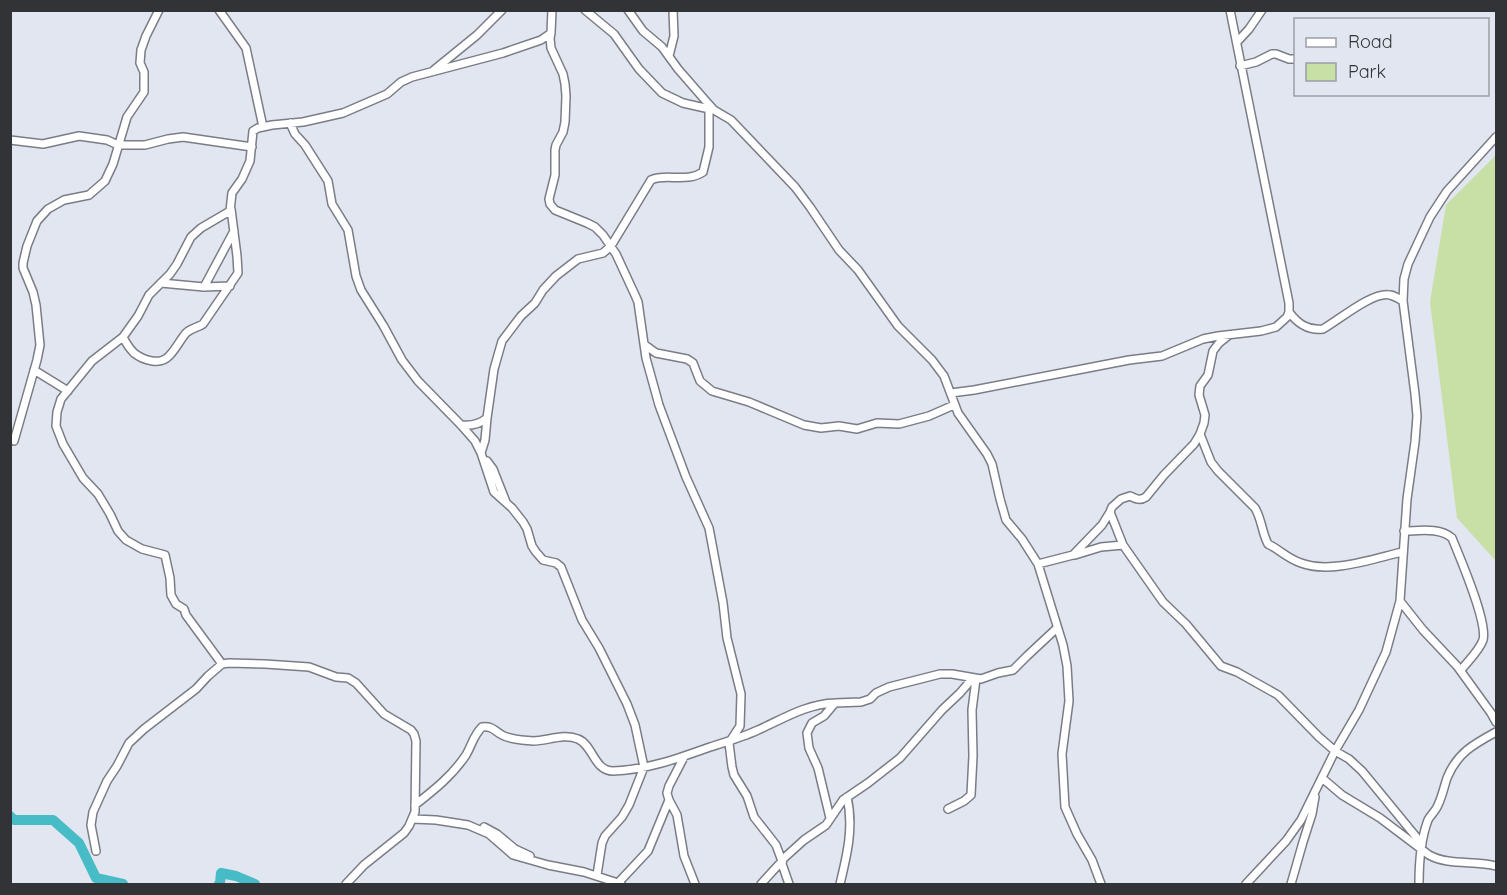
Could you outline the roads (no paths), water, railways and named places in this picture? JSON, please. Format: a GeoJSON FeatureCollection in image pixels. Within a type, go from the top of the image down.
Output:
{"type":"FeatureCollection","features":[{"type":"Feature","properties":{"kind":"street"},"geometry":{"type":"LineString","coordinates":[[14,441],[39,351],[38,319],[34,296],[23,268],[33,231],[41,216],[52,206],[64,200],[89,195],[102,184],[113,164],[129,112],[144,92],[141,50],[159,10]]}},
{"type":"Feature","properties":{"kind":"street"},"geometry":{"type":"LineString","coordinates":[[219,10],[246,48],[263,127]]}},
{"type":"Feature","properties":{"kind":"street"},"geometry":{"type":"LineString","coordinates":[[483,30],[495,10]]}},
{"type":"Feature","properties":{"kind":"street"},"geometry":{"type":"LineString","coordinates":[[429,73],[483,30],[502,10]]}},
{"type":"Feature","properties":{"kind":"street"},"geometry":{"type":"LineString","coordinates":[[552,10],[551,48],[563,74],[566,104],[563,132],[555,145],[555,174],[549,199],[550,204],[555,210],[595,227],[603,235],[616,254],[635,295],[646,358],[659,405],[686,477],[709,528],[723,603],[725,631],[741,694],[740,726],[729,748],[734,775],[743,787],[754,817],[776,845],[787,883]]}},
{"type":"Feature","properties":{"kind":"street"},"geometry":{"type":"LineString","coordinates":[[585,10],[609,28],[639,69],[662,93],[683,103],[712,109],[731,120],[795,187],[839,250],[858,270],[898,326],[932,360],[944,376],[958,414],[992,464],[1006,520],[1038,564],[1065,655],[1069,684],[1068,719],[1062,754],[1065,807],[1092,860],[1101,885]]}},
{"type":"Feature","properties":{"kind":"street"},"geometry":{"type":"LineString","coordinates":[[482,455],[494,369],[502,341],[521,316],[535,303],[556,276],[578,259],[603,253],[611,246],[651,180],[657,177],[692,176],[703,172],[709,147],[712,109],[662,47],[643,31],[628,10]]}},
{"type":"Feature","properties":{"kind":"street"},"geometry":{"type":"LineString","coordinates":[[669,56],[674,36],[673,10]]}},
{"type":"Feature","properties":{"kind":"street"},"geometry":{"type":"LineString","coordinates":[[951,393],[1162,356],[1203,339],[1276,327],[1287,317],[1289,312],[1286,288],[1230,10]]}},
{"type":"Feature","properties":{"kind":"street"},"geometry":{"type":"LineString","coordinates":[[1237,42],[1262,10]]}},
{"type":"Feature","properties":{"kind":"street"},"geometry":{"type":"LineString","coordinates":[[123,337],[128,346],[138,355],[155,361],[163,360],[170,355],[187,332],[203,324],[230,286],[238,273],[231,209],[232,193],[250,161],[253,131],[263,127],[343,113],[387,94],[401,82],[504,53],[541,40],[551,33]]}},
{"type":"Feature","properties":{"kind":"street"},"geometry":{"type":"LineString","coordinates":[[1240,66],[1256,62],[1272,54],[1294,59]]}},
{"type":"Feature","properties":{"kind":"street"},"geometry":{"type":"LineString","coordinates":[[291,123],[295,134],[305,145],[328,181],[332,204],[348,230],[356,276],[364,297],[409,370],[475,441],[495,492],[523,522],[536,552],[543,560],[556,563],[564,571],[582,620],[627,704],[635,724],[644,767],[629,805],[622,817],[605,836],[597,875]]}},
{"type":"Feature","properties":{"kind":"street"},"geometry":{"type":"LineString","coordinates":[[10,140],[43,144],[80,136],[107,140],[118,145],[145,145],[183,137],[252,147]]}},
{"type":"Feature","properties":{"kind":"street"},"geometry":{"type":"LineString","coordinates":[[1246,885],[1286,841],[1301,820],[1335,751],[1359,710],[1389,640],[1400,601],[1402,552],[1417,416],[1403,301],[1404,279],[1408,264],[1430,217],[1446,191],[1497,137]]}},
{"type":"Feature","properties":{"kind":"street"},"geometry":{"type":"LineString","coordinates":[[222,664],[184,609],[177,606],[173,600],[165,555],[142,549],[121,535],[113,524],[101,498],[83,478],[67,452],[58,433],[56,420],[61,399],[92,361],[123,337],[149,295],[177,264],[191,237],[231,209]]}},
{"type":"Feature","properties":{"kind":"street"},"geometry":{"type":"LineString","coordinates":[[204,286],[234,231]]}},
{"type":"Feature","properties":{"kind":"street"},"geometry":{"type":"LineString","coordinates":[[161,283],[230,286]]}},
{"type":"Feature","properties":{"kind":"street"},"geometry":{"type":"LineString","coordinates":[[1289,312],[1301,325],[1317,330],[1323,329],[1356,307],[1383,295],[1392,295],[1403,301]]}},
{"type":"Feature","properties":{"kind":"street"},"geometry":{"type":"LineString","coordinates":[[1073,555],[1102,525],[1120,498],[1130,496],[1143,499],[1146,497],[1194,444],[1200,434],[1205,415],[1199,395],[1200,386],[1208,375],[1214,351],[1219,343],[1229,335]]}},
{"type":"Feature","properties":{"kind":"street"},"geometry":{"type":"LineString","coordinates":[[645,345],[656,352],[687,358],[693,363],[700,381],[712,391],[749,402],[804,425],[821,428],[847,426],[857,429],[877,423],[899,424],[929,416],[954,405]]}},
{"type":"Feature","properties":{"kind":"street"},"geometry":{"type":"LineString","coordinates":[[34,370],[68,391]]}},
{"type":"Feature","properties":{"kind":"street"},"geometry":{"type":"LineString","coordinates":[[461,425],[476,425],[487,418]]}},
{"type":"Feature","properties":{"kind":"street"},"geometry":{"type":"LineString","coordinates":[[1200,434],[1211,462],[1256,508],[1268,544],[1287,557],[1311,566],[1332,567],[1402,552]]}},
{"type":"Feature","properties":{"kind":"street"},"geometry":{"type":"LineString","coordinates":[[1110,512],[1123,545],[1163,602],[1186,624],[1217,663],[1278,695],[1306,725],[1335,751],[1349,759],[1362,771],[1429,855],[1436,859],[1497,866]]}},
{"type":"Feature","properties":{"kind":"street"},"geometry":{"type":"LineString","coordinates":[[1404,531],[1446,533],[1452,538],[1457,550],[1479,610],[1484,631],[1483,640],[1478,649],[1461,670]]}},
{"type":"Feature","properties":{"kind":"street"},"geometry":{"type":"LineString","coordinates":[[1038,564],[1101,547],[1123,545]]}},
{"type":"Feature","properties":{"kind":"street"},"geometry":{"type":"LineString","coordinates":[[1400,601],[1423,630],[1461,670],[1497,722]]}},
{"type":"Feature","properties":{"kind":"street"},"geometry":{"type":"LineString","coordinates":[[415,805],[454,771],[482,727],[489,726],[512,739],[535,741],[575,737],[583,741],[596,761],[607,771],[644,767],[684,757],[757,731],[811,706],[861,702],[889,687],[940,674],[981,680],[1014,670],[1057,628]]}},
{"type":"Feature","properties":{"kind":"street"},"geometry":{"type":"LineString","coordinates":[[96,851],[91,825],[93,812],[107,781],[129,743],[144,729],[196,689],[222,664],[309,667],[356,682],[384,714],[411,730],[416,741],[413,819],[404,833],[364,865],[346,885]]}},
{"type":"Feature","properties":{"kind":"street"},"geometry":{"type":"LineString","coordinates":[[761,885],[804,840],[820,830],[843,800],[892,765],[974,679]]}},
{"type":"Feature","properties":{"kind":"street"},"geometry":{"type":"LineString","coordinates":[[948,808],[971,795],[974,756],[972,710],[974,679]]}},
{"type":"Feature","properties":{"kind":"street"},"geometry":{"type":"LineString","coordinates":[[830,818],[818,768],[809,748],[807,733],[812,723],[824,716],[835,704]]}},
{"type":"Feature","properties":{"kind":"street"},"geometry":{"type":"LineString","coordinates":[[1419,885],[1422,846],[1429,819],[1438,806],[1452,768],[1471,746],[1497,732]]}},
{"type":"Feature","properties":{"kind":"street"},"geometry":{"type":"LineString","coordinates":[[684,757],[668,790],[669,800],[677,815],[684,856],[695,885]]}},
{"type":"Feature","properties":{"kind":"street"},"geometry":{"type":"LineString","coordinates":[[1322,778],[1342,795],[1422,846]]}},
{"type":"Feature","properties":{"kind":"street"},"geometry":{"type":"LineString","coordinates":[[1291,885],[1312,814],[1315,794]]}},
{"type":"Feature","properties":{"kind":"street"},"geometry":{"type":"LineString","coordinates":[[840,885],[850,836],[850,810],[847,797]]}},
{"type":"Feature","properties":{"kind":"street"},"geometry":{"type":"LineString","coordinates":[[413,819],[484,827],[492,830],[515,849],[534,860],[597,875],[620,884],[648,851],[669,800]]}},
{"type":"Feature","properties":{"kind":"waterway"},"geometry":{"type":"LineString","coordinates":[[10,816],[14,820],[53,820],[79,843],[96,878],[123,884]]}},
{"type":"Feature","properties":{"kind":"waterway"},"geometry":{"type":"LineString","coordinates":[[219,884],[221,873],[255,884]]}},
{"type":"Feature","properties":{"kind":"waterway"},"geometry":{"type":"LineString","coordinates":[[96,878],[97,884]]}}]}
